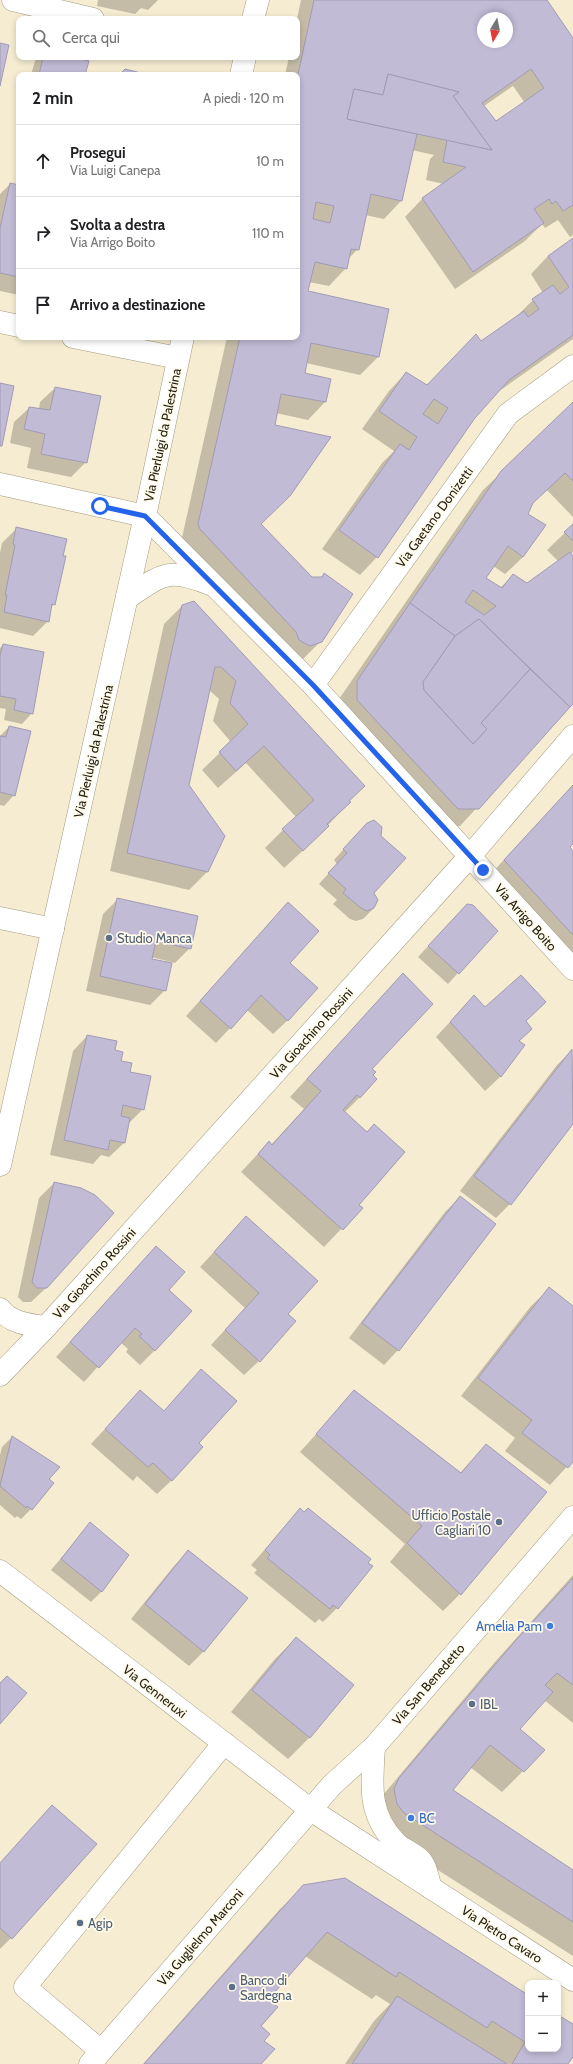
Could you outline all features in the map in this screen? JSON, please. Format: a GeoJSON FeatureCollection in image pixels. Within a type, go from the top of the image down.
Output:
{"type":"FeatureCollection","features":[{"type":"Feature","properties":{"kind":"street"},"geometry":{"type":"LineString","coordinates":[[12,0],[80,16]]}},
{"type":"Feature","properties":{"kind":"street"},"geometry":{"type":"LineString","coordinates":[[254,16],[258,0]]}},
{"type":"Feature","properties":{"kind":"street"},"geometry":{"type":"LineString","coordinates":[[242,72],[244,60]]}},
{"type":"Feature","properties":{"kind":"street"},"geometry":{"type":"LineString","coordinates":[[0,322],[16,325]]}},
{"type":"Feature","properties":{"kind":"street"},"geometry":{"type":"LineString","coordinates":[[88,340],[178,358]]}},
{"type":"Feature","properties":{"kind":"street","name":"Via Pierluigi da Palestrina"},"geometry":{"type":"LineString","coordinates":[[0,1165],[127,598],[182,340]]}},
{"type":"Feature","properties":{"kind":"street","name":"Via Gaetano Donizetti"},"geometry":{"type":"LineString","coordinates":[[313,685],[508,414],[573,366]]}},
{"type":"Feature","properties":{"kind":"street"},"geometry":{"type":"LineString","coordinates":[[0,484],[145,516]]}},
{"type":"Feature","properties":{"kind":"street","name":"Via Arrigo Boito"},"geometry":{"type":"LineString","coordinates":[[145,516],[313,685],[573,969]]}},
{"type":"Feature","properties":{"kind":"street","name":"Via Arrigo Boito"},"geometry":{"type":"LineString","coordinates":[[127,598],[165,574],[186,575],[214,586]]}},
{"type":"Feature","properties":{"kind":"street","name":"Via Gioachino Rossini"},"geometry":{"type":"LineString","coordinates":[[0,1375],[46,1327],[470,856],[573,736]]}},
{"type":"Feature","properties":{"kind":"street"},"geometry":{"type":"LineString","coordinates":[[0,918],[53,929]]}},
{"type":"Feature","properties":{"kind":"street","name":"Via Gioachino Rossini"},"geometry":{"type":"LineString","coordinates":[[0,1309],[5,1316],[28,1325],[46,1327]]}},
{"type":"Feature","properties":{"kind":"street","name":"Via San Benedetto"},"geometry":{"type":"LineString","coordinates":[[311,1810],[332,1785],[374,1747],[573,1517]]}},
{"type":"Feature","properties":{"kind":"street","name":"Via Genneruxi"},"geometry":{"type":"LineString","coordinates":[[0,1571],[311,1810]]}},
{"type":"Feature","properties":{"kind":"street"},"geometry":{"type":"LineString","coordinates":[[95,2058],[25,1987],[224,1744]]}},
{"type":"Feature","properties":{"kind":"street"},"geometry":{"type":"LineString","coordinates":[[374,1747],[372,1790],[374,1807],[384,1829],[396,1843],[422,1862],[431,1888]]}},
{"type":"Feature","properties":{"kind":"street","name":"Via Pietro Cavaro"},"geometry":{"type":"LineString","coordinates":[[311,1810],[573,1980]]}},
{"type":"Feature","properties":{"kind":"street","name":"Via Guglielmo Marconi"},"geometry":{"type":"LineString","coordinates":[[95,2058],[311,1810]]}},
{"type":"Feature","properties":{"kind":"building"},"geometry":{"type":"Polygon","coordinates":[[[314,0],[547,0],[573,38],[573,205],[563,211],[556,201],[552,204],[549,199],[534,209],[544,223],[473,272],[422,198],[466,167],[443,162],[447,140],[492,150],[453,96],[459,92],[388,74],[383,95],[354,89],[347,119],[417,134],[402,201],[371,194],[359,250],[351,249],[347,269],[315,262],[308,291],[389,309],[379,357],[311,343],[305,373],[331,379],[326,402],[281,394],[275,425],[331,437],[290,496],[261,524],[312,577],[322,577],[324,573],[353,594],[322,642],[310,646],[299,640],[296,632],[200,529],[198,524],[239,340],[300,340],[300,72],[299,72],[314,0]],[[531,69],[482,103],[496,121],[544,88],[531,69]],[[316,202],[313,219],[330,223],[334,206],[316,202]]]}},
{"type":"Feature","properties":{"kind":"building"},"geometry":{"type":"Polygon","coordinates":[[[0,43],[9,45],[0,86],[0,43]]]}},
{"type":"Feature","properties":{"kind":"building"},"geometry":{"type":"Polygon","coordinates":[[[42,60],[89,61],[86,72],[40,72],[42,60]]]}},
{"type":"Feature","properties":{"kind":"building"},"geometry":{"type":"Polygon","coordinates":[[[125,69],[137,72],[122,72],[125,69]]]}},
{"type":"Feature","properties":{"kind":"building"},"geometry":{"type":"Polygon","coordinates":[[[388,74],[459,92],[453,96],[492,150],[347,119],[354,89],[383,95],[388,74]]]}},
{"type":"Feature","properties":{"kind":"building"},"geometry":{"type":"Polygon","coordinates":[[[10,183],[16,184],[16,276],[0,273],[0,228],[10,183]]]}},
{"type":"Feature","properties":{"kind":"building"},"geometry":{"type":"Polygon","coordinates":[[[573,238],[573,335],[509,380],[475,418],[378,558],[339,530],[400,444],[409,450],[417,437],[379,411],[406,372],[427,385],[476,334],[481,341],[524,311],[528,317],[539,309],[532,299],[553,285],[560,294],[569,287],[548,256],[573,238]],[[434,399],[423,414],[438,424],[448,408],[434,399]]]}},
{"type":"Feature","properties":{"kind":"building"},"geometry":{"type":"Polygon","coordinates":[[[0,383],[14,386],[2,446],[0,446],[0,383]]]}},
{"type":"Feature","properties":{"kind":"building"},"geometry":{"type":"Polygon","coordinates":[[[55,387],[101,396],[87,463],[41,454],[45,434],[24,429],[29,407],[50,410],[55,387]]]}},
{"type":"Feature","properties":{"kind":"building"},"geometry":{"type":"Polygon","coordinates":[[[573,402],[573,481],[565,473],[533,503],[528,514],[546,525],[523,557],[508,546],[486,578],[502,588],[513,574],[527,583],[570,552],[573,556],[573,704],[570,707],[479,619],[455,636],[410,603],[501,471],[573,402]],[[473,590],[465,602],[484,615],[496,606],[473,590]]]}},
{"type":"Feature","properties":{"kind":"building"},"geometry":{"type":"Polygon","coordinates":[[[573,524],[573,541],[564,532],[573,524]]]}},
{"type":"Feature","properties":{"kind":"building"},"geometry":{"type":"Polygon","coordinates":[[[16,527],[67,539],[63,556],[66,556],[55,605],[52,604],[49,622],[4,612],[7,595],[5,595],[15,545],[13,544],[16,527]]]}},
{"type":"Feature","properties":{"kind":"building"},"geometry":{"type":"Polygon","coordinates":[[[194,601],[365,786],[349,801],[351,802],[327,824],[329,826],[303,851],[282,829],[314,800],[264,746],[236,771],[219,752],[248,724],[230,703],[236,681],[221,667],[215,667],[189,785],[225,836],[208,872],[127,853],[182,605],[194,601]]]}},
{"type":"Feature","properties":{"kind":"building"},"geometry":{"type":"Polygon","coordinates":[[[410,603],[455,636],[423,682],[424,690],[473,744],[487,729],[481,723],[530,669],[570,707],[479,809],[458,809],[357,700],[357,681],[410,603]]]}},
{"type":"Feature","properties":{"kind":"building"},"geometry":{"type":"Polygon","coordinates":[[[479,619],[530,669],[481,723],[487,729],[473,744],[424,690],[423,682],[455,636],[479,619]]]}},
{"type":"Feature","properties":{"kind":"building"},"geometry":{"type":"Polygon","coordinates":[[[3,644],[44,652],[33,714],[14,710],[16,699],[0,696],[0,656],[3,644]]]}},
{"type":"Feature","properties":{"kind":"building"},"geometry":{"type":"Polygon","coordinates":[[[9,726],[31,731],[15,796],[0,792],[0,736],[6,737],[9,726]]]}},
{"type":"Feature","properties":{"kind":"building"},"geometry":{"type":"Polygon","coordinates":[[[573,785],[573,844],[570,847],[573,851],[573,935],[504,860],[573,785]]]}},
{"type":"Feature","properties":{"kind":"building"},"geometry":{"type":"Polygon","coordinates":[[[374,820],[382,827],[381,836],[406,858],[374,893],[378,900],[374,908],[367,911],[343,893],[346,889],[328,873],[347,853],[343,849],[367,823],[374,820]]]}},
{"type":"Feature","properties":{"kind":"building"},"geometry":{"type":"Polygon","coordinates":[[[117,898],[198,916],[191,949],[156,941],[152,959],[172,963],[166,991],[100,976],[117,898]]]}},
{"type":"Feature","properties":{"kind":"building"},"geometry":{"type":"Polygon","coordinates":[[[288,902],[319,931],[290,963],[318,988],[288,1021],[261,995],[231,1029],[200,1001],[288,902]]]}},
{"type":"Feature","properties":{"kind":"building"},"geometry":{"type":"Polygon","coordinates":[[[467,904],[473,905],[498,931],[459,974],[428,946],[467,904]]]}},
{"type":"Feature","properties":{"kind":"building"},"geometry":{"type":"Polygon","coordinates":[[[403,973],[433,1004],[372,1069],[376,1072],[373,1075],[377,1079],[360,1098],[357,1095],[343,1110],[367,1132],[374,1124],[405,1152],[359,1205],[363,1208],[343,1230],[258,1154],[269,1141],[272,1145],[321,1091],[307,1079],[403,973]]]}},
{"type":"Feature","properties":{"kind":"building"},"geometry":{"type":"Polygon","coordinates":[[[521,975],[546,1002],[526,1021],[532,1029],[519,1041],[525,1045],[501,1077],[450,1022],[474,995],[485,1007],[521,975]]]}},
{"type":"Feature","properties":{"kind":"building"},"geometry":{"type":"Polygon","coordinates":[[[87,1035],[117,1041],[115,1050],[123,1052],[121,1061],[132,1063],[130,1072],[151,1076],[144,1110],[123,1105],[121,1116],[130,1118],[125,1143],[110,1140],[108,1150],[64,1140],[87,1035]]]}},
{"type":"Feature","properties":{"kind":"building"},"geometry":{"type":"Polygon","coordinates":[[[572,1049],[573,1124],[511,1205],[474,1176],[572,1049]]]}},
{"type":"Feature","properties":{"kind":"building"},"geometry":{"type":"Polygon","coordinates":[[[54,1182],[81,1188],[95,1195],[114,1213],[47,1288],[37,1288],[32,1282],[54,1182]]]}},
{"type":"Feature","properties":{"kind":"building"},"geometry":{"type":"Polygon","coordinates":[[[460,1196],[496,1224],[399,1351],[362,1323],[460,1196]]]}},
{"type":"Feature","properties":{"kind":"building"},"geometry":{"type":"Polygon","coordinates":[[[246,1216],[318,1281],[288,1314],[296,1321],[260,1362],[225,1330],[259,1293],[214,1252],[246,1216]]]}},
{"type":"Feature","properties":{"kind":"building"},"geometry":{"type":"Polygon","coordinates":[[[156,1246],[185,1272],[169,1290],[192,1311],[155,1351],[139,1336],[142,1334],[135,1328],[99,1368],[70,1342],[156,1246]]]}},
{"type":"Feature","properties":{"kind":"building"},"geometry":{"type":"Polygon","coordinates":[[[549,1287],[573,1306],[573,1462],[568,1468],[522,1433],[532,1420],[478,1378],[549,1287]]]}},
{"type":"Feature","properties":{"kind":"building"},"geometry":{"type":"Polygon","coordinates":[[[201,1369],[237,1401],[199,1443],[203,1447],[172,1481],[153,1463],[148,1467],[105,1429],[140,1390],[164,1411],[201,1369]]]}},
{"type":"Feature","properties":{"kind":"building"},"geometry":{"type":"Polygon","coordinates":[[[354,1390],[461,1473],[486,1444],[547,1492],[461,1595],[407,1543],[422,1526],[316,1434],[354,1390]]]}},
{"type":"Feature","properties":{"kind":"building"},"geometry":{"type":"Polygon","coordinates":[[[12,1436],[60,1467],[49,1479],[54,1483],[32,1510],[27,1506],[26,1508],[0,1486],[12,1436]]]}},
{"type":"Feature","properties":{"kind":"building"},"geometry":{"type":"Polygon","coordinates":[[[300,1508],[304,1512],[308,1508],[371,1559],[368,1563],[373,1566],[338,1609],[333,1605],[330,1609],[267,1558],[270,1555],[265,1550],[300,1508]]]}},
{"type":"Feature","properties":{"kind":"building"},"geometry":{"type":"Polygon","coordinates":[[[90,1522],[129,1555],[102,1592],[61,1559],[90,1522]]]}},
{"type":"Feature","properties":{"kind":"building"},"geometry":{"type":"Polygon","coordinates":[[[188,1550],[248,1598],[204,1652],[145,1604],[188,1550]]]}},
{"type":"Feature","properties":{"kind":"building"},"geometry":{"type":"Polygon","coordinates":[[[573,1578],[573,1685],[557,1673],[545,1685],[553,1692],[520,1729],[545,1750],[524,1772],[490,1745],[453,1790],[573,1870],[573,1922],[404,1813],[397,1804],[394,1789],[399,1778],[516,1640],[573,1578]]]}},
{"type":"Feature","properties":{"kind":"building"},"geometry":{"type":"Polygon","coordinates":[[[296,1637],[354,1685],[310,1738],[252,1690],[296,1637]]]}},
{"type":"Feature","properties":{"kind":"building"},"geometry":{"type":"Polygon","coordinates":[[[7,1676],[27,1693],[0,1724],[0,1683],[7,1676]]]}},
{"type":"Feature","properties":{"kind":"building"},"geometry":{"type":"Polygon","coordinates":[[[52,1805],[97,1844],[12,1939],[0,1928],[0,1863],[52,1805]]]}},
{"type":"Feature","properties":{"kind":"building"},"geometry":{"type":"Polygon","coordinates":[[[345,1878],[525,1993],[525,2042],[492,2021],[487,2028],[399,1972],[396,1977],[327,1932],[268,2000],[278,2007],[261,2026],[270,2034],[264,2041],[275,2049],[261,2064],[144,2064],[303,1885],[345,1878]]]}},
{"type":"Feature","properties":{"kind":"building"},"geometry":{"type":"Polygon","coordinates":[[[397,1996],[507,2064],[352,2064],[397,1996]]]}},
{"type":"Feature","properties":{"kind":"building"},"geometry":{"type":"Polygon","coordinates":[[[561,2017],[573,2024],[573,2057],[568,2064],[512,2064],[525,2042],[525,2052],[561,2052],[561,2017]]]}},
{"type":"Feature","properties":{"kind":"place","name":"Studio Manca"},"geometry":{"type":"Point","coordinates":[109,938]}},
{"type":"Feature","properties":{"kind":"place","name":"Ufficio Postale Cagliari 10"},"geometry":{"type":"Point","coordinates":[499,1522]}},
{"type":"Feature","properties":{"kind":"place","name":"Amelia Pam"},"geometry":{"type":"Point","coordinates":[550,1626]}},
{"type":"Feature","properties":{"kind":"place","name":"IBL"},"geometry":{"type":"Point","coordinates":[472,1704]}},
{"type":"Feature","properties":{"kind":"place","name":"BC"},"geometry":{"type":"Point","coordinates":[411,1818]}},
{"type":"Feature","properties":{"kind":"place","name":"Agip"},"geometry":{"type":"Point","coordinates":[80,1923]}},
{"type":"Feature","properties":{"kind":"place","name":"Banco di Sardegna"},"geometry":{"type":"Point","coordinates":[232,1987]}},
{"type":"Feature","properties":{"kind":"route"},"geometry":{"type":"LineString","coordinates":[[100,506],[145,516],[313,685],[483,870]]}}]}
